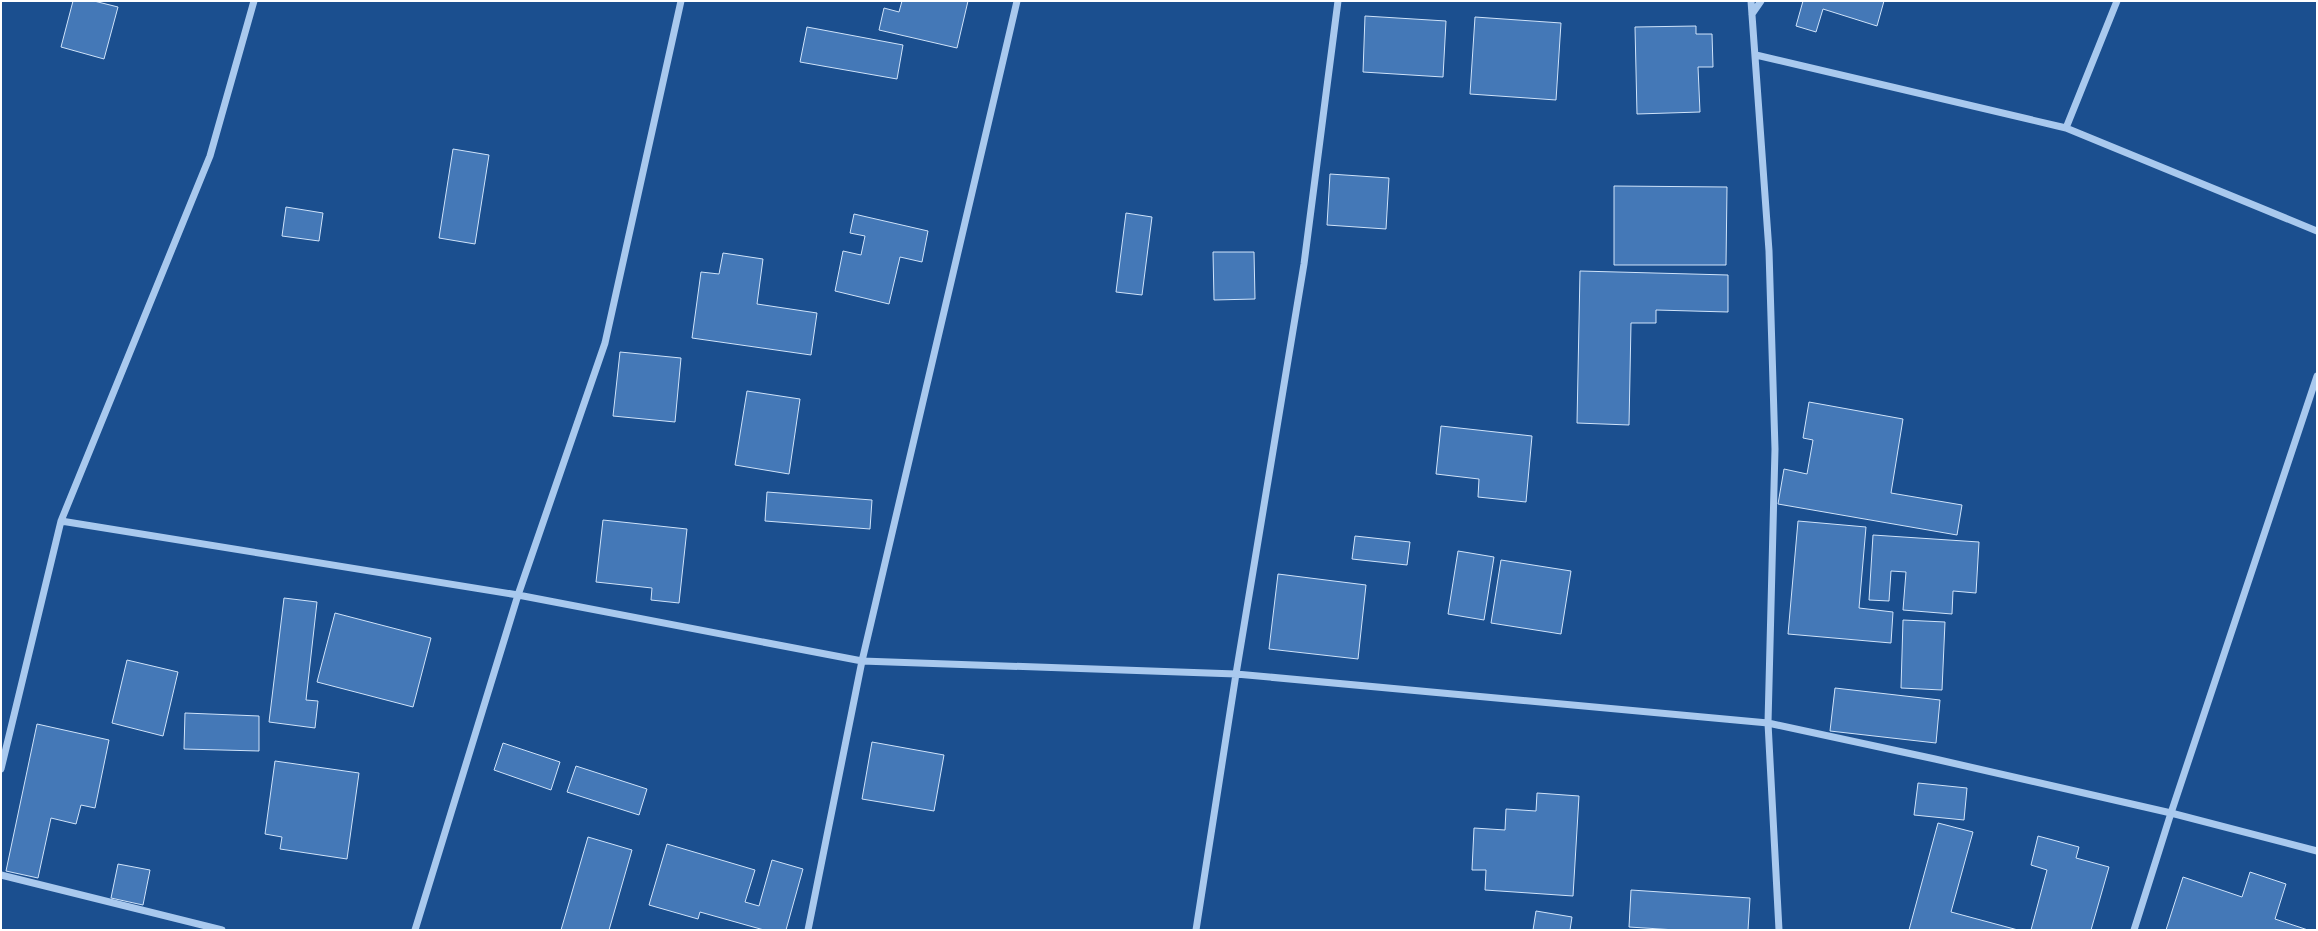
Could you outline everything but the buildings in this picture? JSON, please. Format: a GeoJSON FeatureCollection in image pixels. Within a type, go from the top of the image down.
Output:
{"type":"FeatureCollection","features":[{"type":"Feature","properties":{"kind":"street"},"geometry":{"type":"LineString","coordinates":[[1,769],[61,521],[210,156],[254,1]]}},
{"type":"Feature","properties":{"kind":"street"},"geometry":{"type":"LineString","coordinates":[[416,930],[518,596],[605,343],[681,1]]}},
{"type":"Feature","properties":{"kind":"street"},"geometry":{"type":"LineString","coordinates":[[808,930],[862,661],[1017,1]]}},
{"type":"Feature","properties":{"kind":"street"},"geometry":{"type":"LineString","coordinates":[[1196,930],[1236,674],[1304,264],[1338,1]]}},
{"type":"Feature","properties":{"kind":"street"},"geometry":{"type":"LineString","coordinates":[[1751,1],[1769,252],[1775,449],[1768,723],[1779,930]]}},
{"type":"Feature","properties":{"kind":"street"},"geometry":{"type":"LineString","coordinates":[[1752,14],[1761,1]]}},
{"type":"Feature","properties":{"kind":"street"},"geometry":{"type":"LineString","coordinates":[[2066,128],[2117,1]]}},
{"type":"Feature","properties":{"kind":"street"},"geometry":{"type":"LineString","coordinates":[[1756,55],[2066,128],[2317,231]]}},
{"type":"Feature","properties":{"kind":"street"},"geometry":{"type":"LineString","coordinates":[[2134,930],[2171,813],[2317,376]]}},
{"type":"Feature","properties":{"kind":"street"},"geometry":{"type":"LineString","coordinates":[[61,521],[518,596],[862,661],[1236,674],[1768,723],[1935,759],[2171,813],[2317,851]]}},
{"type":"Feature","properties":{"kind":"street"},"geometry":{"type":"LineString","coordinates":[[1,875],[222,930]]}}]}
